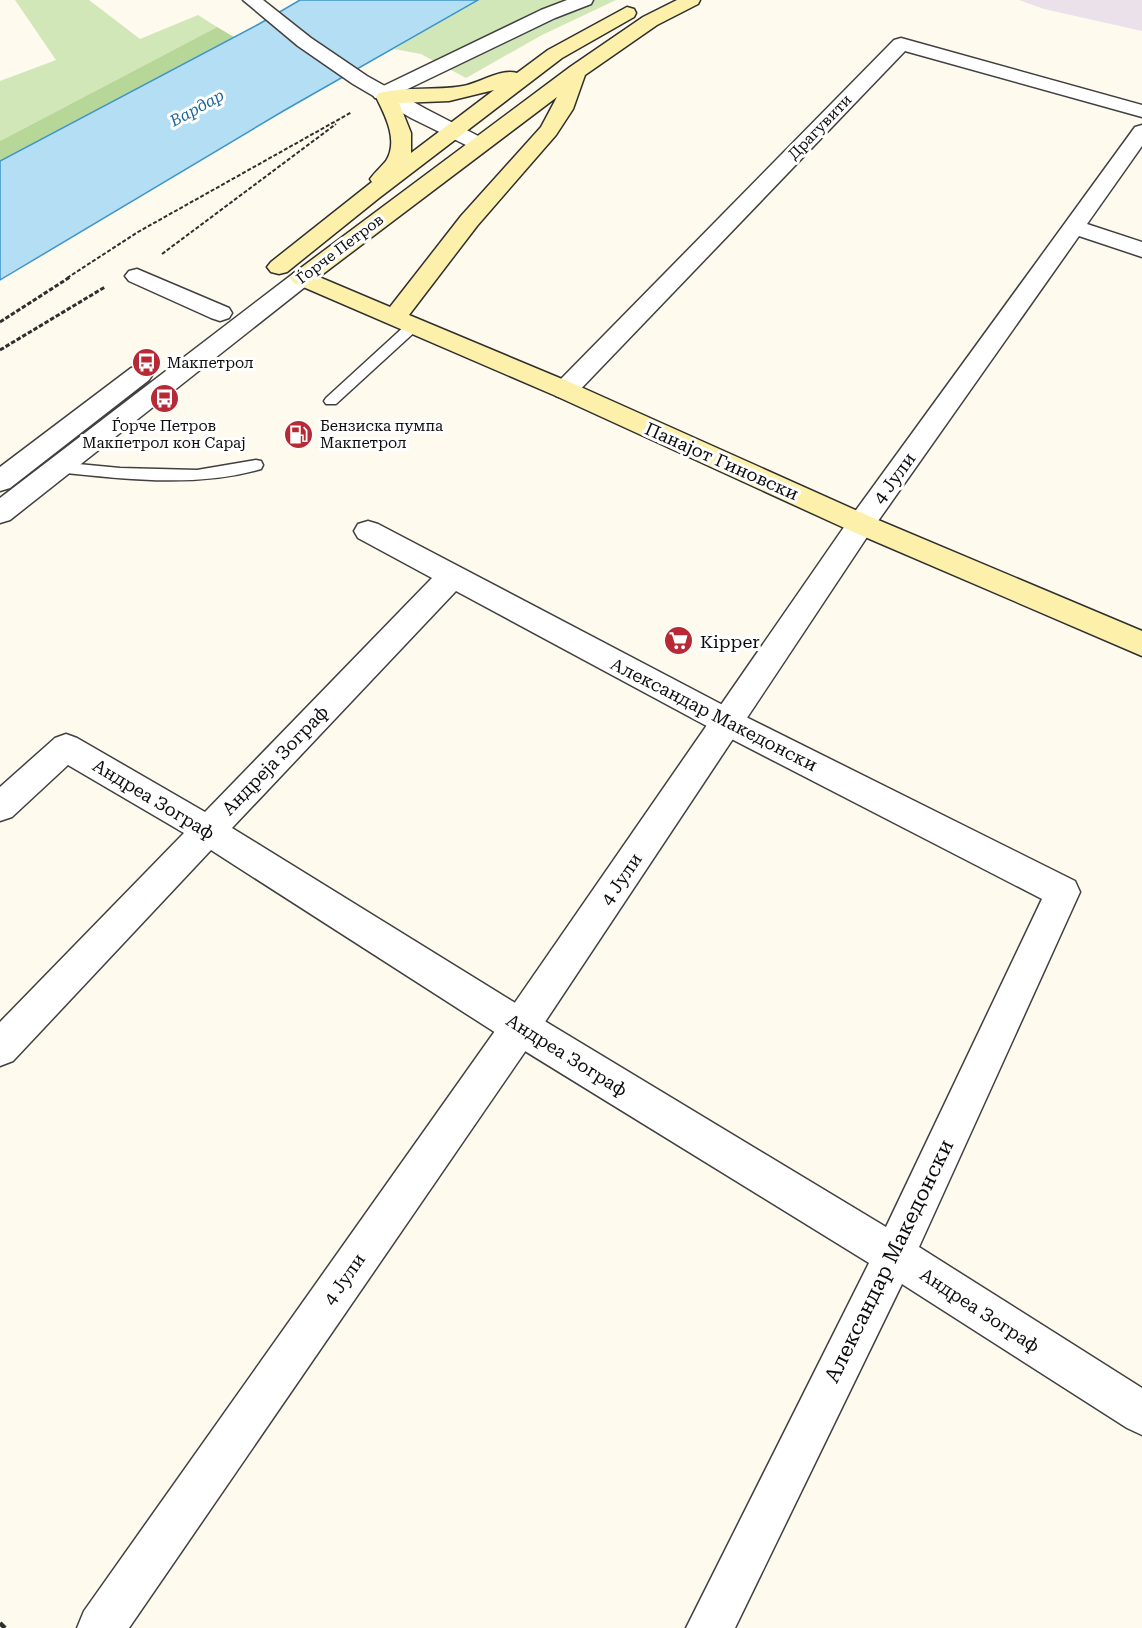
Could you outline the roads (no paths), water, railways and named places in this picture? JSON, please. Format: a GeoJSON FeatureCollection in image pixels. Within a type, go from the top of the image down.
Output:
{"type":"FeatureCollection","features":[{"type":"Feature","properties":{"kind":"main road","name":"Ѓорче Петров"},"geometry":{"type":"LineString","coordinates":[[279,267],[371,193],[555,54],[652,0]]}},
{"type":"Feature","properties":{"kind":"main road","name":"Ѓорче Петров"},"geometry":{"type":"LineString","coordinates":[[302,278],[577,71],[650,21],[691,0]]}},
{"type":"Feature","properties":{"kind":"main road"},"geometry":{"type":"LineString","coordinates":[[380,92],[448,96],[501,81],[555,54]]}},
{"type":"Feature","properties":{"kind":"main road"},"geometry":{"type":"LineString","coordinates":[[404,322],[469,221],[549,131],[563,109],[577,71]]}},
{"type":"Feature","properties":{"kind":"main road"},"geometry":{"type":"LineString","coordinates":[[371,193],[399,156],[401,138],[399,128],[380,92]]}},
{"type":"Feature","properties":{"kind":"main road","name":"Панајот Гиновски"},"geometry":{"type":"LineString","coordinates":[[302,278],[565,390],[861,524],[1142,644]]}},
{"type":"Feature","properties":{"kind":"street"},"geometry":{"type":"LineString","coordinates":[[380,92],[548,14],[584,0]]}},
{"type":"Feature","properties":{"kind":"street"},"geometry":{"type":"LineString","coordinates":[[256,3],[298,38],[380,92],[479,144]]}},
{"type":"Feature","properties":{"kind":"street","name":"Драгувити"},"geometry":{"type":"LineString","coordinates":[[565,390],[901,44],[1142,111]]}},
{"type":"Feature","properties":{"kind":"street","name":"4 Јули"},"geometry":{"type":"LineString","coordinates":[[101,1628],[520,1027],[861,524],[1142,131]]}},
{"type":"Feature","properties":{"kind":"street"},"geometry":{"type":"LineString","coordinates":[[1074,227],[1142,250]]}},
{"type":"Feature","properties":{"kind":"street","name":"Ѓорче Петров"},"geometry":{"type":"LineString","coordinates":[[0,481],[279,267]]}},
{"type":"Feature","properties":{"kind":"street"},"geometry":{"type":"LineString","coordinates":[[137,276],[220,313]]}},
{"type":"Feature","properties":{"kind":"street","name":"Ѓорче Петров"},"geometry":{"type":"LineString","coordinates":[[0,513],[302,278]]}},
{"type":"Feature","properties":{"kind":"street","name":"Αлександар Македонски"},"geometry":{"type":"LineString","coordinates":[[368,531],[727,722],[1064,892]]}},
{"type":"Feature","properties":{"kind":"street","name":"Андреја Зограф"},"geometry":{"type":"LineString","coordinates":[[0,1048],[452,576]]}},
{"type":"Feature","properties":{"kind":"street","name":"Андреа Зограф"},"geometry":{"type":"LineString","coordinates":[[0,807],[66,747],[207,830],[520,1027],[894,1255],[1142,1413]]}},
{"type":"Feature","properties":{"kind":"street","name":"Александар Македонски"},"geometry":{"type":"LineString","coordinates":[[711,1628],[894,1255],[1064,892]]}},
{"type":"Feature","properties":{"kind":"lane"},"geometry":{"type":"LineString","coordinates":[[331,401],[404,322]]}},
{"type":"Feature","properties":{"kind":"lane"},"geometry":{"type":"LineString","coordinates":[[57,467],[120,473],[197,475],[256,465]]}},
{"type":"Feature","properties":{"kind":"water","name":"Вардар"},"geometry":{"type":"Polygon","coordinates":[[[300,0],[478,0],[285,110],[0,280],[0,161],[300,0]]]}},
{"type":"Feature","properties":{"kind":"place","name":"Макпетрол"},"geometry":{"type":"Point","coordinates":[146,363]}},
{"type":"Feature","properties":{"kind":"place","name":"Ѓорче Петров Макпетрол кон Сарај"},"geometry":{"type":"Point","coordinates":[164,399]}},
{"type":"Feature","properties":{"kind":"place","name":"Бензиска пумпа Макпетрол"},"geometry":{"type":"Point","coordinates":[299,435]}},
{"type":"Feature","properties":{"kind":"place","name":"Kipper"},"geometry":{"type":"Point","coordinates":[679,641]}}]}
